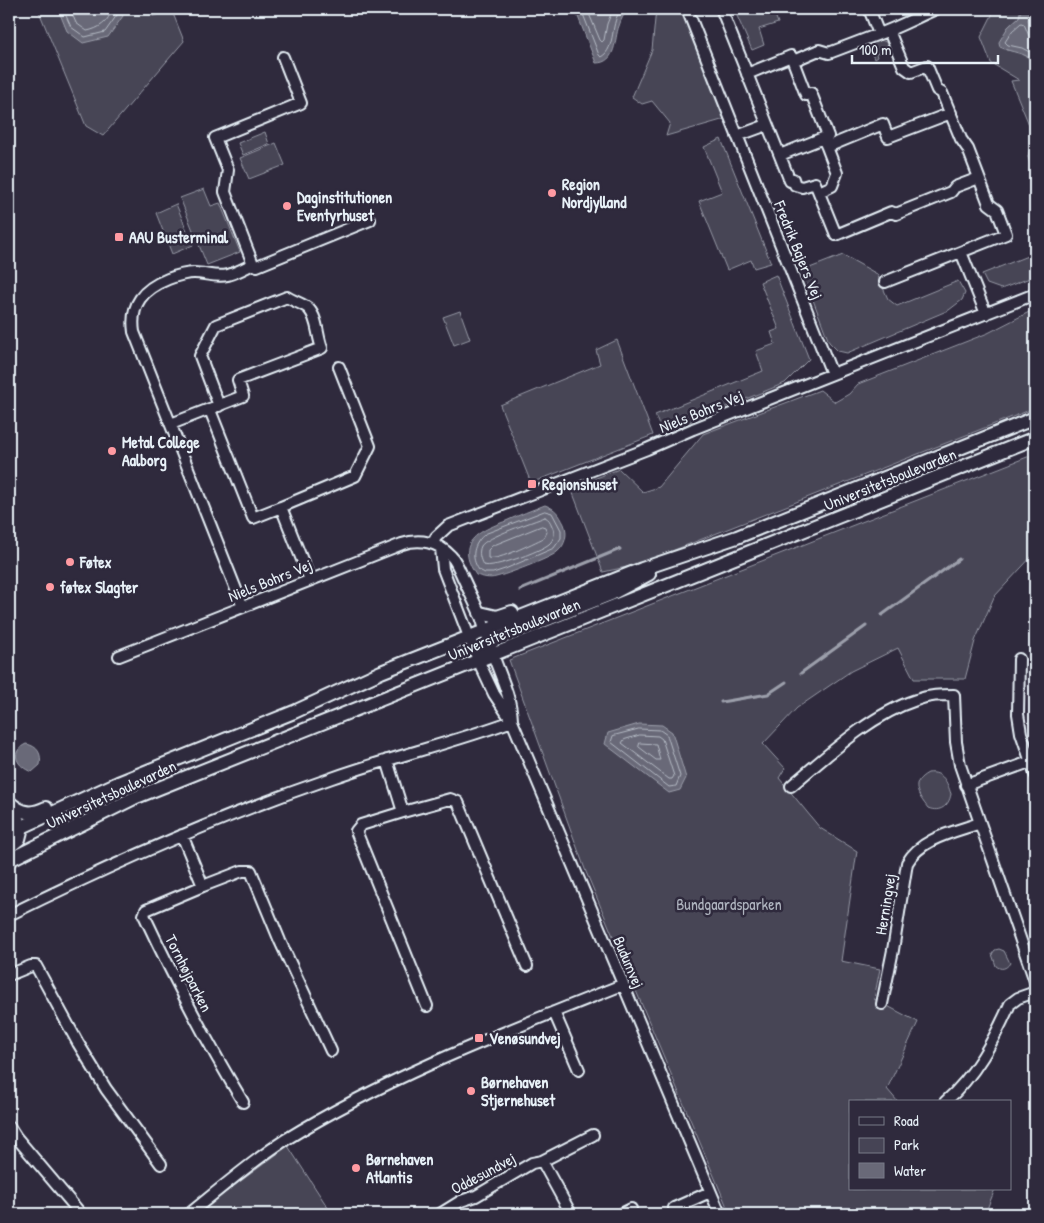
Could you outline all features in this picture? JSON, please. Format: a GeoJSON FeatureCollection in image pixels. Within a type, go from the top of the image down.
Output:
{"type":"FeatureCollection","features":[{"type":"Feature","properties":{"kind":"main road","name":"Universitetsboulevarden"},"geometry":{"type":"LineString","coordinates":[[10,841],[22,827],[118,783],[294,712],[381,672],[642,569],[737,537],[1035,418]]}},
{"type":"Feature","properties":{"kind":"main road","name":"Universitetsboulevarden"},"geometry":{"type":"LineString","coordinates":[[9,860],[134,798],[476,655],[1035,438]]}},
{"type":"Feature","properties":{"kind":"main road"},"geometry":{"type":"LineString","coordinates":[[491,649],[611,594],[690,554]]}},
{"type":"Feature","properties":{"kind":"main road"},"geometry":{"type":"LineString","coordinates":[[480,614],[493,617],[501,616],[608,574],[642,569]]}},
{"type":"Feature","properties":{"kind":"main road"},"geometry":{"type":"LineString","coordinates":[[10,802],[25,813],[36,812],[120,774],[257,718],[269,714],[294,712]]}},
{"type":"Feature","properties":{"kind":"street","name":"Fredrik Bajers Vej"},"geometry":{"type":"LineString","coordinates":[[687,9],[832,374]]}},
{"type":"Feature","properties":{"kind":"street"},"geometry":{"type":"LineString","coordinates":[[869,9],[904,67],[912,72],[927,66],[937,90],[942,93],[961,139],[968,149],[989,204],[997,210],[1006,234],[886,282]]}},
{"type":"Feature","properties":{"kind":"street"},"geometry":{"type":"LineString","coordinates":[[792,61],[819,50],[829,53],[936,9]]}},
{"type":"Feature","properties":{"kind":"street","name":"Fredrik Bajers Vej"},"geometry":{"type":"LineString","coordinates":[[722,11],[790,181],[793,179],[795,185],[802,187],[814,183],[819,192]]}},
{"type":"Feature","properties":{"kind":"street"},"geometry":{"type":"LineString","coordinates":[[747,74],[791,56],[806,95],[811,93],[828,136],[825,142],[837,173],[832,186],[819,192],[836,235],[890,212],[896,214],[951,192],[955,187],[979,178]]}},
{"type":"Feature","properties":{"kind":"street"},"geometry":{"type":"LineString","coordinates":[[253,264],[225,192],[228,170],[215,138],[301,103],[283,57]]}},
{"type":"Feature","properties":{"kind":"street"},"geometry":{"type":"LineString","coordinates":[[780,155],[884,124],[888,137],[951,113]]}},
{"type":"Feature","properties":{"kind":"street"},"geometry":{"type":"LineString","coordinates":[[737,136],[768,124]]}},
{"type":"Feature","properties":{"kind":"street"},"geometry":{"type":"LineString","coordinates":[[243,607],[134,332],[134,309],[149,288],[181,274],[228,275],[253,264],[257,266],[370,220]]}},
{"type":"Feature","properties":{"kind":"street"},"geometry":{"type":"LineString","coordinates":[[961,252],[986,314]]}},
{"type":"Feature","properties":{"kind":"street","name":"Niels Bohrs Vej"},"geometry":{"type":"LineString","coordinates":[[119,656],[412,540],[422,540],[437,546],[436,537],[448,526],[647,449],[693,429],[1035,294]]}},
{"type":"Feature","properties":{"kind":"street"},"geometry":{"type":"LineString","coordinates":[[171,424],[214,408],[243,396],[238,380],[322,348],[317,335],[318,329],[309,310],[287,297],[216,325],[200,356],[214,408],[253,518],[355,476],[370,446],[339,367]]}},
{"type":"Feature","properties":{"kind":"street"},"geometry":{"type":"LineString","coordinates":[[281,507],[310,580]]}},
{"type":"Feature","properties":{"kind":"street"},"geometry":{"type":"LineString","coordinates":[[437,546],[452,556],[480,614],[491,649]]}},
{"type":"Feature","properties":{"kind":"street"},"geometry":{"type":"LineString","coordinates":[[437,546],[443,569],[476,655]]}},
{"type":"Feature","properties":{"kind":"street","name":"Budumvej"},"geometry":{"type":"LineString","coordinates":[[491,649],[512,708],[512,721]]}},
{"type":"Feature","properties":{"kind":"street","name":"Budumvej"},"geometry":{"type":"LineString","coordinates":[[476,655],[494,694],[512,721],[720,1214]]}},
{"type":"Feature","properties":{"kind":"street"},"geometry":{"type":"LineString","coordinates":[[1019,659],[1018,714],[1021,733],[1033,761],[1035,774]]}},
{"type":"Feature","properties":{"kind":"street"},"geometry":{"type":"LineString","coordinates":[[791,786],[839,746],[891,712],[916,700],[955,691],[956,742],[960,765],[1035,981]]}},
{"type":"Feature","properties":{"kind":"street"},"geometry":{"type":"LineString","coordinates":[[9,915],[182,835],[284,795],[512,721]]}},
{"type":"Feature","properties":{"kind":"street"},"geometry":{"type":"LineString","coordinates":[[387,760],[403,812]]}},
{"type":"Feature","properties":{"kind":"street"},"geometry":{"type":"LineString","coordinates":[[966,785],[1033,761]]}},
{"type":"Feature","properties":{"kind":"street"},"geometry":{"type":"LineString","coordinates":[[427,1006],[356,831],[361,825],[450,799],[458,802],[527,966]]}},
{"type":"Feature","properties":{"kind":"street"},"geometry":{"type":"LineString","coordinates":[[10,802],[22,827]]}},
{"type":"Feature","properties":{"kind":"street","name":"Herningvej"},"geometry":{"type":"LineString","coordinates":[[882,1004],[893,950],[906,863],[919,847],[980,823]]}},
{"type":"Feature","properties":{"kind":"street"},"geometry":{"type":"LineString","coordinates":[[182,835],[203,886]]}},
{"type":"Feature","properties":{"kind":"street"},"geometry":{"type":"LineString","coordinates":[[10,841],[19,849],[30,850]]}},
{"type":"Feature","properties":{"kind":"street","name":"Tornhøjparken"},"geometry":{"type":"LineString","coordinates":[[243,1102],[206,1040],[170,972],[144,915],[146,910],[242,871],[251,871],[280,941],[331,1051]]}},
{"type":"Feature","properties":{"kind":"street"},"geometry":{"type":"LineString","coordinates":[[9,975],[31,966],[36,966],[78,1043],[102,1081],[161,1164]]}},
{"type":"Feature","properties":{"kind":"street"},"geometry":{"type":"LineString","coordinates":[[189,1214],[247,1166],[283,1141],[367,1094],[408,1074],[622,985]]}},
{"type":"Feature","properties":{"kind":"street"},"geometry":{"type":"LineString","coordinates":[[947,1100],[981,1060],[1010,1004],[1018,998],[1035,992]]}},
{"type":"Feature","properties":{"kind":"street"},"geometry":{"type":"LineString","coordinates":[[554,1012],[579,1070]]}},
{"type":"Feature","properties":{"kind":"street"},"geometry":{"type":"LineString","coordinates":[[9,1126],[80,1214]]}},
{"type":"Feature","properties":{"kind":"street","name":"Oddesundvej"},"geometry":{"type":"LineString","coordinates":[[440,1214],[461,1201],[476,1196],[532,1163],[542,1161],[594,1135]]}},
{"type":"Feature","properties":{"kind":"street","name":"Oddesundvej"},"geometry":{"type":"LineString","coordinates":[[542,1161],[571,1214]]}},
{"type":"Feature","properties":{"kind":"street"},"geometry":{"type":"LineString","coordinates":[[676,1214],[674,1208],[710,1192]]}},
{"type":"Feature","properties":{"kind":"street"},"geometry":{"type":"LineString","coordinates":[[621,1214],[631,1209]]}},
{"type":"Feature","properties":{"kind":"green space"},"geometry":{"type":"Polygon","coordinates":[[[38,9],[150,9],[153,16],[172,11],[184,41],[103,136],[86,126],[38,9]]]}},
{"type":"Feature","properties":{"kind":"green space"},"geometry":{"type":"Polygon","coordinates":[[[656,9],[682,9],[725,119],[666,136],[670,123],[652,101],[642,104],[632,97],[652,50],[656,9]]]}},
{"type":"Feature","properties":{"kind":"green space"},"geometry":{"type":"Polygon","coordinates":[[[734,9],[760,9],[775,15],[778,23],[759,29],[764,45],[752,50],[734,9]]]}},
{"type":"Feature","properties":{"kind":"green space"},"geometry":{"type":"Polygon","coordinates":[[[995,9],[1021,9],[1019,17],[1008,27],[1006,50],[1020,52],[1035,62],[1035,139],[1011,81],[1019,80],[991,63],[981,37],[995,9]]]}},
{"type":"Feature","properties":{"kind":"green space"},"geometry":{"type":"Polygon","coordinates":[[[878,39],[886,42],[888,49],[876,54],[877,57],[874,59],[867,41],[878,39]]]}},
{"type":"Feature","properties":{"kind":"green space"},"geometry":{"type":"Polygon","coordinates":[[[265,132],[269,144],[243,155],[238,143],[265,132]]]}},
{"type":"Feature","properties":{"kind":"green space"},"geometry":{"type":"Polygon","coordinates":[[[721,139],[771,263],[754,268],[751,260],[727,270],[699,201],[722,192],[704,147],[721,139]]]}},
{"type":"Feature","properties":{"kind":"green space"},"geometry":{"type":"Polygon","coordinates":[[[276,143],[285,165],[249,179],[240,158],[276,143]]]}},
{"type":"Feature","properties":{"kind":"green space"},"geometry":{"type":"Polygon","coordinates":[[[1035,146],[1035,180],[1028,157],[1030,147],[1035,146]]]}},
{"type":"Feature","properties":{"kind":"green space"},"geometry":{"type":"Polygon","coordinates":[[[204,189],[211,206],[220,203],[240,252],[207,265],[180,198],[204,189]]]}},
{"type":"Feature","properties":{"kind":"green space"},"geometry":{"type":"Polygon","coordinates":[[[176,204],[193,245],[172,254],[156,213],[176,204]]]}},
{"type":"Feature","properties":{"kind":"green space"},"geometry":{"type":"Polygon","coordinates":[[[1035,253],[1035,276],[1001,289],[987,284],[982,274],[1035,253]]]}},
{"type":"Feature","properties":{"kind":"green space"},"geometry":{"type":"Polygon","coordinates":[[[843,255],[877,274],[888,299],[897,306],[958,281],[965,293],[962,300],[949,310],[847,353],[838,351],[829,342],[802,271],[843,255]]]}},
{"type":"Feature","properties":{"kind":"green space"},"geometry":{"type":"Polygon","coordinates":[[[776,275],[809,359],[785,383],[662,433],[655,415],[763,371],[756,351],[775,344],[771,332],[779,329],[760,282],[776,275]]]}},
{"type":"Feature","properties":{"kind":"green space"},"geometry":{"type":"Polygon","coordinates":[[[1035,309],[1035,408],[636,565],[603,572],[571,488],[619,469],[643,492],[659,487],[703,434],[820,390],[835,402],[849,394],[858,384],[988,333],[1035,309]]]}},
{"type":"Feature","properties":{"kind":"green space"},"geometry":{"type":"Polygon","coordinates":[[[460,311],[470,339],[454,345],[443,317],[460,311]]]}},
{"type":"Feature","properties":{"kind":"green space"},"geometry":{"type":"Polygon","coordinates":[[[617,340],[653,435],[531,483],[500,405],[600,364],[596,350],[617,340]]]}},
{"type":"Feature","properties":{"kind":"green space","name":"Bundgaardsparken"},"geometry":{"type":"Polygon","coordinates":[[[1035,454],[1035,553],[994,597],[975,641],[965,679],[914,679],[898,648],[851,671],[797,708],[763,744],[785,768],[779,778],[820,828],[857,851],[841,961],[880,969],[874,999],[918,1022],[887,1089],[896,1100],[849,1100],[849,1190],[995,1190],[985,1214],[730,1214],[586,872],[509,660],[1035,454]]]}},
{"type":"Feature","properties":{"kind":"green space"},"geometry":{"type":"Polygon","coordinates":[[[928,773],[937,774],[944,778],[951,794],[946,805],[940,809],[928,808],[917,789],[919,781],[928,773]]]}},
{"type":"Feature","properties":{"kind":"green space"},"geometry":{"type":"Polygon","coordinates":[[[995,950],[1004,951],[1010,963],[1007,967],[1000,968],[996,966],[992,954],[995,950]]]}},
{"type":"Feature","properties":{"kind":"green space"},"geometry":{"type":"Polygon","coordinates":[[[288,1146],[332,1214],[198,1214],[211,1203],[288,1146]]]}},
{"type":"Feature","properties":{"kind":"water"},"geometry":{"type":"Polygon","coordinates":[[[58,9],[122,9],[123,16],[108,37],[83,43],[67,31],[58,9]]]}},
{"type":"Feature","properties":{"kind":"water"},"geometry":{"type":"Polygon","coordinates":[[[575,9],[628,9],[617,31],[614,49],[608,59],[603,62],[596,63],[575,9]]]}},
{"type":"Feature","properties":{"kind":"water"},"geometry":{"type":"Polygon","coordinates":[[[1021,9],[1032,9],[1028,20],[1032,26],[1035,38],[1035,62],[1023,54],[1000,47],[999,42],[1008,27],[1019,17],[1021,9]]]}},
{"type":"Feature","properties":{"kind":"water"},"geometry":{"type":"Polygon","coordinates":[[[545,505],[557,512],[565,528],[566,535],[560,549],[553,555],[501,576],[488,578],[476,575],[470,564],[468,554],[469,546],[473,539],[487,529],[545,505]]]}},
{"type":"Feature","properties":{"kind":"water"},"geometry":{"type":"Polygon","coordinates":[[[639,724],[662,725],[672,732],[686,778],[680,790],[669,793],[605,744],[608,733],[639,724]]]}},
{"type":"Feature","properties":{"kind":"water"},"geometry":{"type":"Polygon","coordinates":[[[26,744],[34,747],[40,757],[40,765],[32,772],[22,767],[16,755],[21,747],[26,744]]]}},
{"type":"Feature","properties":{"kind":"waterway"},"geometry":{"type":"LineString","coordinates":[[520,590],[620,549]]}},
{"type":"Feature","properties":{"kind":"waterway"},"geometry":{"type":"LineString","coordinates":[[882,615],[959,559]]}},
{"type":"Feature","properties":{"kind":"waterway"},"geometry":{"type":"LineString","coordinates":[[801,673],[866,626]]}},
{"type":"Feature","properties":{"kind":"waterway"},"geometry":{"type":"LineString","coordinates":[[721,702],[768,694],[786,682]]}},
{"type":"Feature","properties":{"kind":"place","name":"Region Nordjylland"},"geometry":{"type":"Point","coordinates":[552,193]}},
{"type":"Feature","properties":{"kind":"place","name":"Daginstitutionen Eventyrhuset"},"geometry":{"type":"Point","coordinates":[287,206]}},
{"type":"Feature","properties":{"kind":"place","name":"AAU Busterminal"},"geometry":{"type":"Point","coordinates":[119,237]}},
{"type":"Feature","properties":{"kind":"place","name":"Metal College Aalborg"},"geometry":{"type":"Point","coordinates":[112,451]}},
{"type":"Feature","properties":{"kind":"place","name":"Regionshuset"},"geometry":{"type":"Point","coordinates":[532,484]}},
{"type":"Feature","properties":{"kind":"place","name":"Føtex"},"geometry":{"type":"Point","coordinates":[70,562]}},
{"type":"Feature","properties":{"kind":"place","name":"føtex Slagter"},"geometry":{"type":"Point","coordinates":[50,587]}},
{"type":"Feature","properties":{"kind":"place","name":"Venøsundvej"},"geometry":{"type":"Point","coordinates":[479,1038]}},
{"type":"Feature","properties":{"kind":"place","name":"Børnehaven Stjernehuset"},"geometry":{"type":"Point","coordinates":[471,1091]}},
{"type":"Feature","properties":{"kind":"place","name":"Børnehaven Atlantis"},"geometry":{"type":"Point","coordinates":[356,1168]}}]}
